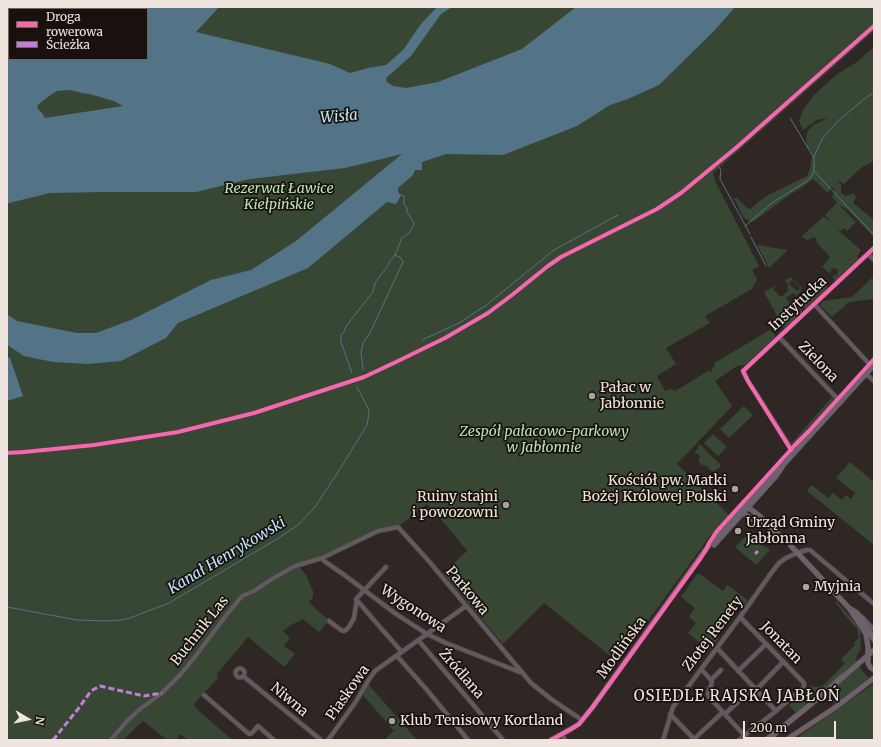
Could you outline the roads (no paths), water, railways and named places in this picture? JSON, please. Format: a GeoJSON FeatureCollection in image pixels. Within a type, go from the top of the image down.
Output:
{"type":"FeatureCollection","features":[{"type":"Feature","properties":{"kind":"main road","name":"Modlińska"},"geometry":{"type":"LineString","coordinates":[[551,740],[579,724],[593,707],[721,530],[776,476],[784,464],[873,366]]}},
{"type":"Feature","properties":{"kind":"main road","name":"Modlińska"},"geometry":{"type":"LineString","coordinates":[[700,559],[743,513],[745,507]]}},
{"type":"Feature","properties":{"kind":"main road"},"geometry":{"type":"LineString","coordinates":[[745,507],[762,518],[766,524]]}},
{"type":"Feature","properties":{"kind":"main road"},"geometry":{"type":"LineString","coordinates":[[743,513],[757,522],[766,524],[782,537],[786,538],[791,546],[849,608],[865,631],[868,644],[868,664],[874,670]]}},
{"type":"Feature","properties":{"kind":"main road"},"geometry":{"type":"LineString","coordinates":[[849,608],[855,611],[866,625],[874,640]]}},
{"type":"Feature","properties":{"kind":"main road"},"geometry":{"type":"LineString","coordinates":[[767,740],[827,692],[874,650]]}},
{"type":"Feature","properties":{"kind":"main road"},"geometry":{"type":"LineString","coordinates":[[786,740],[874,678]]}},
{"type":"Feature","properties":{"kind":"street","name":"Instytucka"},"geometry":{"type":"LineString","coordinates":[[794,453],[743,371],[874,248]]}},
{"type":"Feature","properties":{"kind":"street"},"geometry":{"type":"LineString","coordinates":[[868,254],[874,260]]}},
{"type":"Feature","properties":{"kind":"street"},"geometry":{"type":"LineString","coordinates":[[814,304],[873,366]]}},
{"type":"Feature","properties":{"kind":"street","name":"Zielona"},"geometry":{"type":"LineString","coordinates":[[779,337],[841,402]]}},
{"type":"Feature","properties":{"kind":"street"},"geometry":{"type":"LineString","coordinates":[[866,374],[874,380]]}},
{"type":"Feature","properties":{"kind":"street","name":"Parkowa"},"geometry":{"type":"LineString","coordinates":[[322,558],[378,531],[398,528],[522,673],[536,687],[582,720]]}},
{"type":"Feature","properties":{"kind":"street","name":"Złotej Renety"},"geometry":{"type":"LineString","coordinates":[[663,740],[673,707],[779,563],[793,554],[808,550],[874,604]]}},
{"type":"Feature","properties":{"kind":"street","name":"Wygonowa"},"geometry":{"type":"LineString","coordinates":[[322,558],[396,614],[427,634],[522,673]]}},
{"type":"Feature","properties":{"kind":"street","name":"Buchnik Las"},"geometry":{"type":"LineString","coordinates":[[111,740],[140,709],[162,693],[194,658],[242,596],[254,591],[272,578],[295,566],[322,558]]}},
{"type":"Feature","properties":{"kind":"street"},"geometry":{"type":"LineString","coordinates":[[329,621],[341,630],[344,631],[347,629],[354,618],[356,599],[386,567]]}},
{"type":"Feature","properties":{"kind":"street"},"geometry":{"type":"LineString","coordinates":[[356,599],[402,652]]}},
{"type":"Feature","properties":{"kind":"street","name":"Piaskowa"},"geometry":{"type":"LineString","coordinates":[[328,740],[355,703],[372,675],[382,666],[466,606]]}},
{"type":"Feature","properties":{"kind":"street"},"geometry":{"type":"LineString","coordinates":[[858,615],[874,630]]}},
{"type":"Feature","properties":{"kind":"street","name":"Jonatan"},"geometry":{"type":"LineString","coordinates":[[740,617],[804,685],[776,711]]}},
{"type":"Feature","properties":{"kind":"street","name":"Źródlana"},"geometry":{"type":"LineString","coordinates":[[419,641],[503,740]]}},
{"type":"Feature","properties":{"kind":"street"},"geometry":{"type":"LineString","coordinates":[[738,671],[766,644]]}},
{"type":"Feature","properties":{"kind":"street"},"geometry":{"type":"LineString","coordinates":[[717,648],[776,711],[739,740]]}},
{"type":"Feature","properties":{"kind":"street"},"geometry":{"type":"LineString","coordinates":[[397,656],[468,740]]}},
{"type":"Feature","properties":{"kind":"street"},"geometry":{"type":"LineString","coordinates":[[670,714],[693,739],[755,688],[783,662]]}},
{"type":"Feature","properties":{"kind":"street"},"geometry":{"type":"LineString","coordinates":[[701,669],[712,683],[708,694],[709,697],[745,736]]}},
{"type":"Feature","properties":{"kind":"street"},"geometry":{"type":"LineString","coordinates":[[711,680],[721,670]]}},
{"type":"Feature","properties":{"kind":"street","name":"Niwna"},"geometry":{"type":"LineString","coordinates":[[243,676],[321,740]]}},
{"type":"Feature","properties":{"kind":"street"},"geometry":{"type":"LineString","coordinates":[[204,695],[249,734],[252,733],[258,726],[274,740]]}},
{"type":"Feature","properties":{"kind":"street"},"geometry":{"type":"LineString","coordinates":[[562,734],[565,740]]}},
{"type":"Feature","properties":{"kind":"water","name":"Wisła"},"geometry":{"type":"Polygon","coordinates":[[[219,7],[196,32],[330,64],[350,73],[386,65],[403,50],[421,24],[437,7],[452,7],[441,14],[411,56],[386,78],[387,82],[393,86],[406,88],[438,82],[522,49],[576,7],[735,7],[714,31],[659,85],[628,99],[610,105],[577,126],[503,155],[446,154],[422,162],[422,170],[415,170],[413,175],[398,188],[398,192],[401,195],[396,204],[387,202],[308,268],[178,323],[166,338],[121,361],[88,364],[53,362],[24,356],[7,345],[7,314],[17,321],[77,333],[96,333],[131,320],[211,280],[251,270],[296,241],[402,154],[345,168],[250,179],[196,192],[50,193],[7,204],[7,11],[8,60],[148,60],[148,8],[22,8],[219,7]],[[71,90],[57,91],[38,105],[37,108],[45,118],[123,106],[114,101],[71,90]]]}},
{"type":"Feature","properties":{"kind":"water"},"geometry":{"type":"Polygon","coordinates":[[[7,357],[10,358],[23,396],[7,401],[7,357]]]}},
{"type":"Feature","properties":{"kind":"waterway"},"geometry":{"type":"LineString","coordinates":[[814,157],[822,139],[838,121],[874,92]]}},
{"type":"Feature","properties":{"kind":"waterway"},"geometry":{"type":"LineString","coordinates":[[790,118],[814,158],[814,171],[874,235]]}},
{"type":"Feature","properties":{"kind":"waterway"},"geometry":{"type":"LineString","coordinates":[[719,167],[721,170],[720,179],[750,234]]}},
{"type":"Feature","properties":{"kind":"waterway"},"geometry":{"type":"LineString","coordinates":[[745,226],[772,203],[807,181],[814,171]]}},
{"type":"Feature","properties":{"kind":"waterway","name":"Kanał Henrykowski"},"geometry":{"type":"LineString","coordinates":[[352,373],[341,342],[341,335],[346,326],[373,292],[375,283],[395,255],[402,238],[409,233],[414,224],[404,204],[404,196],[401,195]]}},
{"type":"Feature","properties":{"kind":"waterway"},"geometry":{"type":"LineString","coordinates":[[422,340],[459,323],[485,306],[554,250],[618,215]]}},
{"type":"Feature","properties":{"kind":"waterway"},"geometry":{"type":"LineString","coordinates":[[751,237],[766,266]]}},
{"type":"Feature","properties":{"kind":"waterway"},"geometry":{"type":"LineString","coordinates":[[363,370],[361,352],[363,343],[370,333],[403,262],[401,258],[395,255]]}},
{"type":"Feature","properties":{"kind":"waterway","name":"Kanał Henrykowski"},"geometry":{"type":"LineString","coordinates":[[7,607],[77,620],[104,621],[130,618],[169,603],[277,539],[298,525],[315,507],[367,425],[369,410],[357,387]]}},
{"type":"Feature","properties":{"kind":"waterway"},"geometry":{"type":"LineString","coordinates":[[762,740],[819,695],[842,673]]}},
{"type":"Feature","properties":{"kind":"place","name":"Pałac w Jabłonnie"},"geometry":{"type":"Point","coordinates":[592,396]}},
{"type":"Feature","properties":{"kind":"place","name":"Kościół pw. Matki Bożej Królowej Polski"},"geometry":{"type":"Point","coordinates":[735,489]}},
{"type":"Feature","properties":{"kind":"place","name":"Ruiny stajni i powozowni"},"geometry":{"type":"Point","coordinates":[506,505]}},
{"type":"Feature","properties":{"kind":"place","name":"Urząd Gminy Jabłonna"},"geometry":{"type":"Point","coordinates":[738,531]}},
{"type":"Feature","properties":{"kind":"place","name":"Myjnia"},"geometry":{"type":"Point","coordinates":[806,587]}},
{"type":"Feature","properties":{"kind":"place","name":"Klub Tenisowy Kortland"},"geometry":{"type":"Point","coordinates":[392,721]}},
{"type":"Feature","properties":{"kind":"district","name":"OSIEDLE RAJSKA JABŁOŃ"},"geometry":{"type":"Point","coordinates":[737,697]}},
{"type":"Feature","properties":{"kind":"park label","name":"Rezerwat Ławice Kiełpińskie"},"geometry":{"type":"Point","coordinates":[279,198]}},
{"type":"Feature","properties":{"kind":"park label","name":"Zespół pałacowo-parkowy w Jabłonnie"},"geometry":{"type":"Point","coordinates":[544,440]}}]}
